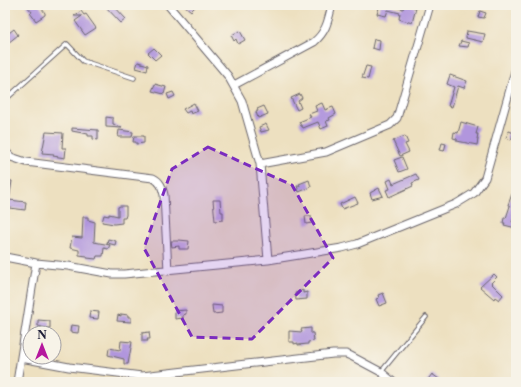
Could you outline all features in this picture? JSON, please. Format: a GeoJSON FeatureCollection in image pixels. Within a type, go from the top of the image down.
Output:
{"type":"FeatureCollection","features":[{"type":"Feature","properties":{"kind":"street"},"geometry":{"type":"LineString","coordinates":[[168,5],[234,85],[242,100],[260,164],[268,260]]}},
{"type":"Feature","properties":{"kind":"street"},"geometry":{"type":"LineString","coordinates":[[234,85],[314,42],[321,36],[326,28],[332,5]]}},
{"type":"Feature","properties":{"kind":"street"},"geometry":{"type":"LineString","coordinates":[[260,164],[326,152],[390,125],[397,118],[430,5]]}},
{"type":"Feature","properties":{"kind":"street"},"geometry":{"type":"LineString","coordinates":[[5,257],[112,274],[135,274],[268,260],[332,250],[356,244],[456,204],[474,193],[485,178],[516,68]]}},
{"type":"Feature","properties":{"kind":"street"},"geometry":{"type":"LineString","coordinates":[[5,151],[11,157],[26,162],[152,178],[159,181],[164,195],[168,270]]}},
{"type":"Feature","properties":{"kind":"street"},"geometry":{"type":"LineString","coordinates":[[17,382],[36,263]]}},
{"type":"Feature","properties":{"kind":"street"},"geometry":{"type":"LineString","coordinates":[[21,358],[69,367],[142,376],[334,354],[346,354],[381,372],[393,382]]}},
{"type":"Feature","properties":{"kind":"lane"},"geometry":{"type":"LineString","coordinates":[[5,100],[68,44],[83,61],[134,78]]}},
{"type":"Feature","properties":{"kind":"lane"},"geometry":{"type":"LineString","coordinates":[[381,372],[426,317]]}},
{"type":"Feature","properties":{"kind":"highlighted area"},"geometry":{"type":"Polygon","coordinates":[[[208,147],[292,185],[333,258],[252,339],[192,337],[144,248],[172,169],[208,147]]]}},
{"type":"Feature","properties":{"kind":"building"},"geometry":{"type":"Polygon","coordinates":[[[26,5],[39,5],[45,15],[36,21],[30,13],[32,12],[26,5]]]}},
{"type":"Feature","properties":{"kind":"building"},"geometry":{"type":"Polygon","coordinates":[[[104,5],[113,5],[126,19],[121,23],[104,5]]]}},
{"type":"Feature","properties":{"kind":"building"},"geometry":{"type":"Polygon","coordinates":[[[184,5],[197,5],[191,11],[184,5]]]}},
{"type":"Feature","properties":{"kind":"building"},"geometry":{"type":"Polygon","coordinates":[[[380,5],[389,5],[403,9],[404,5],[413,5],[413,7],[416,8],[412,23],[399,19],[400,13],[388,10],[386,16],[377,14],[380,5]]]}},
{"type":"Feature","properties":{"kind":"building"},"geometry":{"type":"Polygon","coordinates":[[[81,11],[84,15],[86,14],[96,28],[85,35],[75,21],[82,16],[74,16],[81,11]]]}},
{"type":"Feature","properties":{"kind":"building"},"geometry":{"type":"Polygon","coordinates":[[[480,11],[486,13],[484,18],[478,17],[480,11]]]}},
{"type":"Feature","properties":{"kind":"building"},"geometry":{"type":"Polygon","coordinates":[[[14,29],[18,35],[8,43],[5,36],[14,29]]]}},
{"type":"Feature","properties":{"kind":"building"},"geometry":{"type":"Polygon","coordinates":[[[240,31],[245,40],[238,44],[236,39],[234,41],[231,35],[240,31]]]}},
{"type":"Feature","properties":{"kind":"building"},"geometry":{"type":"Polygon","coordinates":[[[467,31],[485,34],[483,42],[466,38],[467,31]]]}},
{"type":"Feature","properties":{"kind":"building"},"geometry":{"type":"Polygon","coordinates":[[[374,39],[380,40],[379,50],[372,48],[374,39]]]}},
{"type":"Feature","properties":{"kind":"building"},"geometry":{"type":"Polygon","coordinates":[[[461,41],[469,43],[468,47],[459,46],[461,41]]]}},
{"type":"Feature","properties":{"kind":"building"},"geometry":{"type":"Polygon","coordinates":[[[154,48],[161,55],[155,60],[148,53],[154,48]]]}},
{"type":"Feature","properties":{"kind":"building"},"geometry":{"type":"Polygon","coordinates":[[[138,62],[148,65],[147,71],[136,68],[138,62]]]}},
{"type":"Feature","properties":{"kind":"building"},"geometry":{"type":"Polygon","coordinates":[[[366,66],[371,67],[368,79],[362,78],[366,66]]]}},
{"type":"Feature","properties":{"kind":"building"},"geometry":{"type":"Polygon","coordinates":[[[450,75],[467,81],[464,88],[458,86],[452,107],[448,106],[454,87],[447,84],[450,75]]]}},
{"type":"Feature","properties":{"kind":"building"},"geometry":{"type":"Polygon","coordinates":[[[155,84],[166,87],[164,94],[152,91],[155,84]]]}},
{"type":"Feature","properties":{"kind":"building"},"geometry":{"type":"Polygon","coordinates":[[[173,92],[175,96],[169,99],[167,94],[173,92]]]}},
{"type":"Feature","properties":{"kind":"building"},"geometry":{"type":"Polygon","coordinates":[[[300,94],[302,98],[298,101],[301,108],[297,110],[291,98],[300,94]]]}},
{"type":"Feature","properties":{"kind":"building"},"geometry":{"type":"Polygon","coordinates":[[[194,103],[198,111],[191,114],[190,111],[186,113],[183,109],[194,103]]]}},
{"type":"Feature","properties":{"kind":"building"},"geometry":{"type":"Polygon","coordinates":[[[322,103],[325,110],[333,107],[336,114],[329,118],[330,120],[326,121],[328,126],[321,129],[318,122],[303,128],[299,122],[311,117],[309,114],[317,111],[315,106],[322,103]]]}},
{"type":"Feature","properties":{"kind":"building"},"geometry":{"type":"Polygon","coordinates":[[[264,106],[268,114],[258,118],[256,112],[258,111],[257,109],[264,106]]]}},
{"type":"Feature","properties":{"kind":"building"},"geometry":{"type":"Polygon","coordinates":[[[106,117],[113,118],[113,124],[122,128],[106,127],[106,117]]]}},
{"type":"Feature","properties":{"kind":"building"},"geometry":{"type":"Polygon","coordinates":[[[461,122],[478,127],[476,134],[478,134],[477,145],[457,141],[457,139],[453,138],[454,132],[458,133],[461,122]]]}},
{"type":"Feature","properties":{"kind":"building"},"geometry":{"type":"Polygon","coordinates":[[[266,124],[269,130],[261,132],[259,127],[266,124]]]}},
{"type":"Feature","properties":{"kind":"building"},"geometry":{"type":"Polygon","coordinates":[[[72,128],[98,130],[98,140],[93,139],[93,136],[88,136],[88,134],[72,131],[72,128]]]}},
{"type":"Feature","properties":{"kind":"building"},"geometry":{"type":"Polygon","coordinates":[[[119,130],[133,132],[132,137],[118,137],[119,130]]]}},
{"type":"Feature","properties":{"kind":"building"},"geometry":{"type":"Polygon","coordinates":[[[509,131],[514,133],[511,140],[506,138],[509,131]]]}},
{"type":"Feature","properties":{"kind":"building"},"geometry":{"type":"Polygon","coordinates":[[[46,132],[63,133],[62,148],[66,148],[65,158],[53,156],[54,154],[42,153],[46,132]]]}},
{"type":"Feature","properties":{"kind":"building"},"geometry":{"type":"Polygon","coordinates":[[[134,136],[144,136],[144,143],[136,144],[136,142],[133,142],[134,136]]]}},
{"type":"Feature","properties":{"kind":"building"},"geometry":{"type":"Polygon","coordinates":[[[405,136],[408,143],[405,144],[409,152],[400,156],[393,141],[405,136]]]}},
{"type":"Feature","properties":{"kind":"building"},"geometry":{"type":"Polygon","coordinates":[[[442,143],[446,144],[444,151],[440,150],[442,143]]]}},
{"type":"Feature","properties":{"kind":"building"},"geometry":{"type":"Polygon","coordinates":[[[402,157],[407,169],[399,172],[394,160],[402,157]]]}},
{"type":"Feature","properties":{"kind":"building"},"geometry":{"type":"Polygon","coordinates":[[[416,174],[419,180],[412,183],[413,186],[389,197],[386,190],[390,189],[387,181],[391,179],[393,184],[416,174]]]}},
{"type":"Feature","properties":{"kind":"building"},"geometry":{"type":"Polygon","coordinates":[[[5,180],[12,181],[9,200],[26,202],[25,210],[10,208],[5,210],[5,180]]]}},
{"type":"Feature","properties":{"kind":"building"},"geometry":{"type":"Polygon","coordinates":[[[309,180],[311,187],[299,192],[297,186],[300,186],[299,184],[309,180]]]}},
{"type":"Feature","properties":{"kind":"building"},"geometry":{"type":"Polygon","coordinates":[[[379,188],[383,196],[372,199],[370,193],[379,188]]]}},
{"type":"Feature","properties":{"kind":"building"},"geometry":{"type":"Polygon","coordinates":[[[512,194],[516,196],[516,206],[513,215],[515,215],[512,222],[516,223],[516,228],[504,225],[505,223],[503,223],[510,206],[508,205],[512,194]]]}},
{"type":"Feature","properties":{"kind":"building"},"geometry":{"type":"Polygon","coordinates":[[[355,197],[358,203],[342,209],[340,204],[355,197]]]}},
{"type":"Feature","properties":{"kind":"building"},"geometry":{"type":"Polygon","coordinates":[[[213,200],[220,200],[223,220],[215,221],[213,200]]]}},
{"type":"Feature","properties":{"kind":"building"},"geometry":{"type":"Polygon","coordinates":[[[126,206],[126,215],[125,218],[122,218],[122,223],[114,224],[102,222],[104,215],[109,216],[109,214],[118,216],[118,207],[126,206]]]}},
{"type":"Feature","properties":{"kind":"building"},"geometry":{"type":"Polygon","coordinates":[[[305,216],[311,216],[312,223],[306,224],[305,216]]]}},
{"type":"Feature","properties":{"kind":"building"},"geometry":{"type":"Polygon","coordinates":[[[83,217],[88,217],[88,220],[95,222],[94,242],[110,245],[108,249],[104,248],[103,256],[97,256],[96,259],[79,255],[79,250],[70,248],[72,237],[82,238],[83,217]]]}},
{"type":"Feature","properties":{"kind":"building"},"geometry":{"type":"Polygon","coordinates":[[[108,239],[116,241],[115,245],[107,243],[108,239]]]}},
{"type":"Feature","properties":{"kind":"building"},"geometry":{"type":"Polygon","coordinates":[[[171,241],[189,241],[188,249],[179,249],[179,246],[172,247],[171,241]]]}},
{"type":"Feature","properties":{"kind":"building"},"geometry":{"type":"Polygon","coordinates":[[[494,274],[497,277],[491,283],[503,295],[499,300],[495,297],[494,299],[480,287],[494,274]]]}},
{"type":"Feature","properties":{"kind":"building"},"geometry":{"type":"Polygon","coordinates":[[[303,290],[303,293],[307,292],[307,299],[296,300],[295,293],[303,290]]]}},
{"type":"Feature","properties":{"kind":"building"},"geometry":{"type":"Polygon","coordinates":[[[383,293],[387,303],[379,306],[376,299],[379,298],[378,295],[383,293]]]}},
{"type":"Feature","properties":{"kind":"building"},"geometry":{"type":"Polygon","coordinates":[[[212,305],[222,306],[222,313],[213,314],[212,305]]]}},
{"type":"Feature","properties":{"kind":"building"},"geometry":{"type":"Polygon","coordinates":[[[186,310],[186,314],[183,315],[183,318],[175,319],[175,311],[186,310]]]}},
{"type":"Feature","properties":{"kind":"building"},"geometry":{"type":"Polygon","coordinates":[[[90,311],[99,312],[98,319],[89,318],[90,311]]]}},
{"type":"Feature","properties":{"kind":"building"},"geometry":{"type":"Polygon","coordinates":[[[121,314],[131,317],[131,322],[117,321],[118,315],[121,316],[121,314]]]}},
{"type":"Feature","properties":{"kind":"building"},"geometry":{"type":"Polygon","coordinates":[[[38,320],[50,321],[50,325],[38,325],[38,320]]]}},
{"type":"Feature","properties":{"kind":"building"},"geometry":{"type":"Polygon","coordinates":[[[71,325],[79,326],[78,333],[70,332],[71,325]]]}},
{"type":"Feature","properties":{"kind":"building"},"geometry":{"type":"Polygon","coordinates":[[[311,328],[314,341],[308,342],[308,344],[298,345],[298,343],[294,344],[294,342],[289,342],[289,331],[302,332],[301,329],[311,328]]]}},
{"type":"Feature","properties":{"kind":"building"},"geometry":{"type":"Polygon","coordinates":[[[149,332],[150,339],[147,339],[148,341],[142,341],[142,333],[149,332]]]}},
{"type":"Feature","properties":{"kind":"building"},"geometry":{"type":"Polygon","coordinates":[[[121,341],[132,342],[128,364],[124,364],[124,359],[108,355],[109,348],[120,350],[121,341]]]}},
{"type":"Feature","properties":{"kind":"building"},"geometry":{"type":"Polygon","coordinates":[[[432,374],[439,379],[436,382],[426,382],[432,374]]]}}]}
